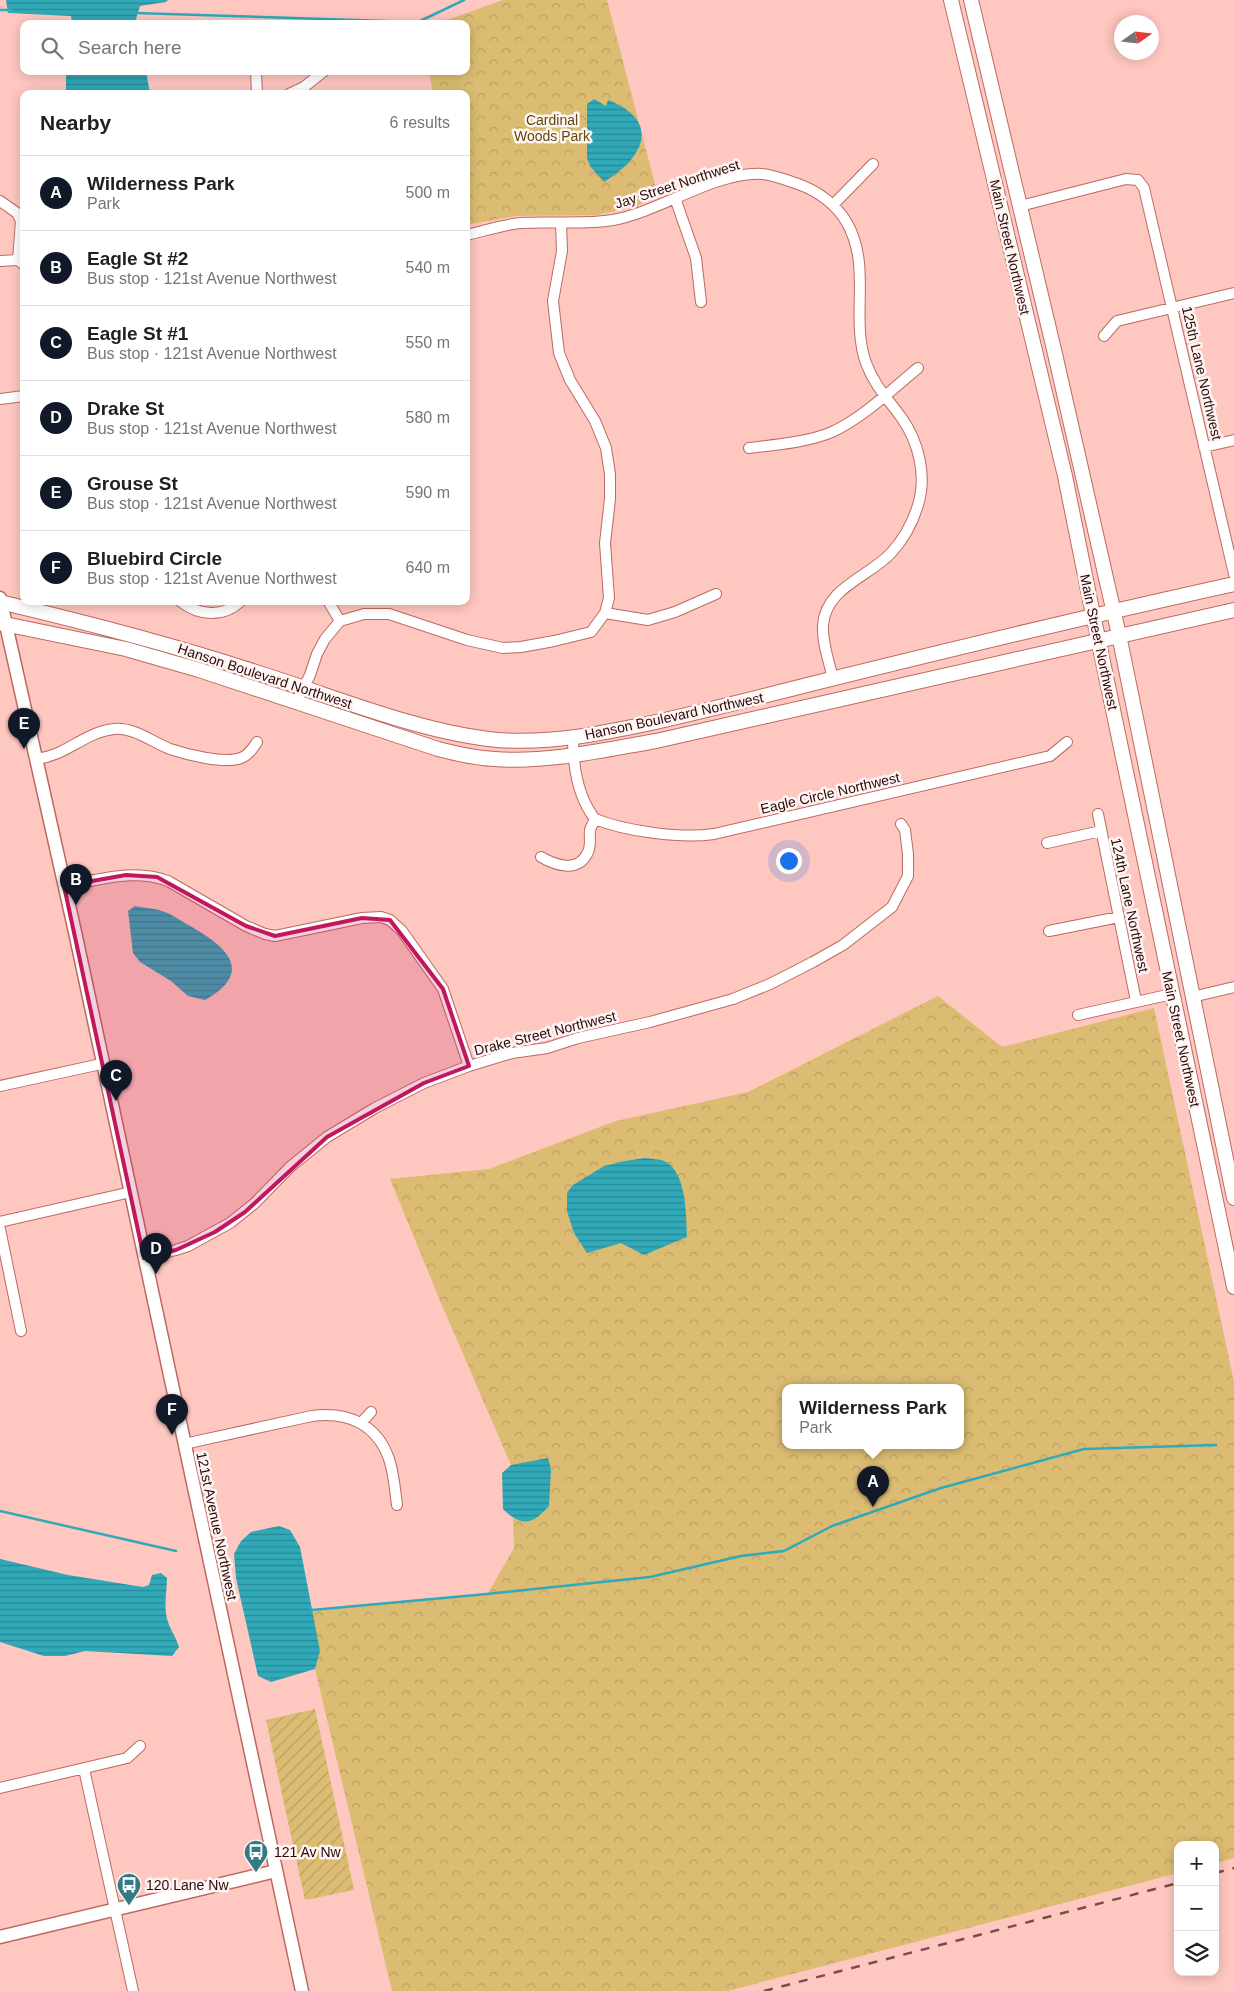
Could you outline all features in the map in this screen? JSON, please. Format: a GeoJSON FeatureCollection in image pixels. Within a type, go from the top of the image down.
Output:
{"type":"FeatureCollection","features":[{"type":"Feature","properties":{"kind":"main road","name":"Main Street Northwest"},"geometry":{"type":"LineString","coordinates":[[951,0],[1065,476],[1234,1287]]}},
{"type":"Feature","properties":{"kind":"main road","name":"Main Street Northwest"},"geometry":{"type":"LineString","coordinates":[[971,0],[1114,610],[1234,1198]]}},
{"type":"Feature","properties":{"kind":"main road","name":"Hanson Boulevard Northwest"},"geometry":{"type":"LineString","coordinates":[[0,601],[204,655],[374,710],[461,734],[519,741],[573,738],[610,732],[1114,610],[1234,584]]}},
{"type":"Feature","properties":{"kind":"main road","name":"Hanson Boulevard Northwest"},"geometry":{"type":"LineString","coordinates":[[3,623],[126,649],[199,670],[438,749],[465,756],[516,760],[573,755],[656,740],[1234,610]]}},
{"type":"Feature","properties":{"kind":"street"},"geometry":{"type":"LineString","coordinates":[[256,75],[256,90]]}},
{"type":"Feature","properties":{"kind":"street"},"geometry":{"type":"LineString","coordinates":[[298,90],[304,87],[311,76]]}},
{"type":"Feature","properties":{"kind":"street"},"geometry":{"type":"LineString","coordinates":[[832,204],[873,164]]}},
{"type":"Feature","properties":{"kind":"street","name":"Jay Street Northwest"},"geometry":{"type":"LineString","coordinates":[[470,234],[507,225],[592,222],[626,217],[725,180],[744,175],[760,174],[772,176],[808,187],[832,204],[847,223],[858,251],[861,276],[860,337],[866,363],[884,396],[902,418],[913,438],[921,471],[919,503],[903,537],[890,554],[869,571],[845,586],[832,602],[823,622],[824,642],[833,679]]}},
{"type":"Feature","properties":{"kind":"street","name":"125th Lane Northwest"},"geometry":{"type":"LineString","coordinates":[[1020,206],[1126,179],[1138,180],[1144,188],[1234,574]]}},
{"type":"Feature","properties":{"kind":"street"},"geometry":{"type":"LineString","coordinates":[[675,198],[696,258],[701,302]]}},
{"type":"Feature","properties":{"kind":"street"},"geometry":{"type":"LineString","coordinates":[[0,201],[17,213],[20,219]]}},
{"type":"Feature","properties":{"kind":"street"},"geometry":{"type":"LineString","coordinates":[[296,703],[317,654],[326,639],[340,621],[364,614],[389,614],[467,640],[503,648],[546,643],[591,632],[605,613],[609,598],[605,543],[610,499],[610,474],[606,448],[595,421],[570,380],[559,354],[553,300],[562,250],[561,223]]}},
{"type":"Feature","properties":{"kind":"street"},"geometry":{"type":"LineString","coordinates":[[0,261],[20,263]]}},
{"type":"Feature","properties":{"kind":"street"},"geometry":{"type":"LineString","coordinates":[[1104,336],[1117,320],[1234,293]]}},
{"type":"Feature","properties":{"kind":"street"},"geometry":{"type":"LineString","coordinates":[[749,448],[787,443],[831,432],[861,415],[918,368]]}},
{"type":"Feature","properties":{"kind":"street"},"geometry":{"type":"LineString","coordinates":[[0,399],[20,396]]}},
{"type":"Feature","properties":{"kind":"street"},"geometry":{"type":"LineString","coordinates":[[1204,447],[1234,440]]}},
{"type":"Feature","properties":{"kind":"street"},"geometry":{"type":"LineString","coordinates":[[605,613],[648,620],[675,612],[716,594]]}},
{"type":"Feature","properties":{"kind":"street","name":"121st Avenue Northwest"},"geometry":{"type":"LineString","coordinates":[[0,601],[3,623],[64,886],[302,1991]]}},
{"type":"Feature","properties":{"kind":"street"},"geometry":{"type":"LineString","coordinates":[[185,605],[201,612],[213,614],[226,612],[235,605]]}},
{"type":"Feature","properties":{"kind":"street"},"geometry":{"type":"LineString","coordinates":[[330,605],[340,621]]}},
{"type":"Feature","properties":{"kind":"street"},"geometry":{"type":"LineString","coordinates":[[36,759],[56,754],[97,733],[115,729],[136,732],[170,749],[201,757],[233,760],[250,753],[257,742]]}},
{"type":"Feature","properties":{"kind":"street"},"geometry":{"type":"LineString","coordinates":[[541,857],[564,866],[581,861],[588,854],[590,831],[595,819],[588,811],[580,792],[573,755],[573,738]]}},
{"type":"Feature","properties":{"kind":"street","name":"Eagle Circle Northwest"},"geometry":{"type":"LineString","coordinates":[[595,819],[609,824],[672,835],[696,837],[1050,756],[1067,742]]}},
{"type":"Feature","properties":{"kind":"street","name":"124th Lane Northwest"},"geometry":{"type":"LineString","coordinates":[[1098,814],[1136,1001]]}},
{"type":"Feature","properties":{"kind":"street","name":"Drake Street Northwest"},"geometry":{"type":"LineString","coordinates":[[144,1258],[176,1250],[215,1232],[245,1212],[290,1168],[327,1137],[375,1108],[424,1083],[469,1066],[512,1053],[547,1048],[578,1038],[650,1022],[733,999],[770,984],[843,945],[892,907],[908,876],[905,830],[901,824]]}},
{"type":"Feature","properties":{"kind":"street"},"geometry":{"type":"LineString","coordinates":[[1047,843],[1100,831]]}},
{"type":"Feature","properties":{"kind":"street"},"geometry":{"type":"LineString","coordinates":[[64,886],[126,875],[146,874],[168,881],[246,926],[275,936],[362,918],[381,917],[390,920],[402,931],[441,984],[469,1066]]}},
{"type":"Feature","properties":{"kind":"street"},"geometry":{"type":"LineString","coordinates":[[1050,931],[1119,917]]}},
{"type":"Feature","properties":{"kind":"street"},"geometry":{"type":"LineString","coordinates":[[1192,997],[1234,988]]}},
{"type":"Feature","properties":{"kind":"street"},"geometry":{"type":"LineString","coordinates":[[1078,1015],[1172,994]]}},
{"type":"Feature","properties":{"kind":"street"},"geometry":{"type":"LineString","coordinates":[[0,1086],[102,1064]]}},
{"type":"Feature","properties":{"kind":"street"},"geometry":{"type":"LineString","coordinates":[[0,1222],[130,1192]]}},
{"type":"Feature","properties":{"kind":"street"},"geometry":{"type":"LineString","coordinates":[[0,1229],[21,1331]]}},
{"type":"Feature","properties":{"kind":"street"},"geometry":{"type":"LineString","coordinates":[[361,1423],[371,1412]]}},
{"type":"Feature","properties":{"kind":"street"},"geometry":{"type":"LineString","coordinates":[[184,1444],[323,1414],[347,1417],[361,1423],[373,1432],[389,1459],[397,1506]]}},
{"type":"Feature","properties":{"kind":"street"},"geometry":{"type":"LineString","coordinates":[[0,1788],[127,1758],[140,1746]]}},
{"type":"Feature","properties":{"kind":"street"},"geometry":{"type":"LineString","coordinates":[[84,1769],[134,1991]]}},
{"type":"Feature","properties":{"kind":"street"},"geometry":{"type":"LineString","coordinates":[[0,1937],[116,1908],[276,1872]]}},
{"type":"Feature","properties":{"kind":"highlighted area"},"geometry":{"type":"Polygon","coordinates":[[[126,875],[157,877],[246,926],[275,936],[362,918],[390,920],[443,989],[469,1066],[424,1083],[327,1137],[245,1212],[215,1232],[176,1250],[144,1258],[64,886],[126,875]]]}},
{"type":"Feature","properties":{"kind":"green space","name":"Cardinal Woods Park"},"geometry":{"type":"Polygon","coordinates":[[[503,0],[607,0],[658,196],[634,207],[597,215],[516,216],[470,224],[470,90],[432,90],[430,75],[470,75],[470,20],[447,20],[503,0]]]}},
{"type":"Feature","properties":{"kind":"green space"},"geometry":{"type":"Polygon","coordinates":[[[938,996],[1002,1047],[1154,1008],[1234,1382],[1234,1858],[1219,1862],[1219,1841],[1174,1841],[1174,1874],[728,1991],[392,1991],[315,1669],[312,1610],[487,1595],[514,1548],[511,1465],[390,1179],[489,1169],[616,1121],[748,1092],[938,996]]]}},
{"type":"Feature","properties":{"kind":"green space"},"geometry":{"type":"Polygon","coordinates":[[[315,1709],[354,1890],[305,1900],[266,1720],[315,1709]]]}},
{"type":"Feature","properties":{"kind":"water"},"geometry":{"type":"Polygon","coordinates":[[[6,0],[168,0],[166,2],[140,6],[136,20],[72,20],[71,16],[8,13],[6,0]]]}},
{"type":"Feature","properties":{"kind":"water"},"geometry":{"type":"Polygon","coordinates":[[[66,75],[147,75],[149,90],[66,90],[66,75]]]}},
{"type":"Feature","properties":{"kind":"water"},"geometry":{"type":"Polygon","coordinates":[[[594,99],[606,106],[608,100],[625,109],[636,118],[641,129],[641,140],[637,151],[629,162],[604,182],[590,166],[587,158],[587,104],[594,99]]]}},
{"type":"Feature","properties":{"kind":"water"},"geometry":{"type":"Polygon","coordinates":[[[135,906],[170,914],[216,943],[225,952],[230,961],[232,970],[229,980],[220,990],[205,1000],[188,996],[171,981],[140,962],[133,953],[128,911],[135,906]]]}},
{"type":"Feature","properties":{"kind":"water"},"geometry":{"type":"Polygon","coordinates":[[[645,1158],[664,1161],[672,1166],[677,1174],[684,1195],[687,1237],[644,1255],[621,1243],[587,1253],[574,1233],[567,1211],[567,1193],[573,1185],[604,1166],[645,1158]]]}},
{"type":"Feature","properties":{"kind":"water"},"geometry":{"type":"Polygon","coordinates":[[[548,1458],[551,1469],[549,1506],[532,1520],[522,1521],[516,1519],[503,1509],[502,1473],[511,1465],[548,1458]]]}},
{"type":"Feature","properties":{"kind":"water"},"geometry":{"type":"Polygon","coordinates":[[[279,1526],[290,1530],[300,1547],[320,1651],[315,1669],[271,1682],[258,1676],[236,1578],[234,1554],[241,1541],[251,1532],[279,1526]]]}},
{"type":"Feature","properties":{"kind":"water"},"geometry":{"type":"Polygon","coordinates":[[[0,1559],[68,1575],[143,1587],[149,1585],[152,1575],[161,1573],[167,1578],[165,1606],[169,1625],[179,1647],[172,1656],[85,1651],[65,1656],[44,1656],[0,1642],[0,1559]]]}},
{"type":"Feature","properties":{"kind":"waterway"},"geometry":{"type":"LineString","coordinates":[[422,20],[464,0]]}},
{"type":"Feature","properties":{"kind":"waterway"},"geometry":{"type":"LineString","coordinates":[[0,10],[11,10]]}},
{"type":"Feature","properties":{"kind":"waterway"},"geometry":{"type":"LineString","coordinates":[[136,13],[355,20]]}},
{"type":"Feature","properties":{"kind":"waterway"},"geometry":{"type":"LineString","coordinates":[[310,1608],[312,1610],[650,1577],[741,1556],[784,1551],[832,1526],[941,1488],[1084,1449],[1216,1445]]}},
{"type":"Feature","properties":{"kind":"waterway"},"geometry":{"type":"LineString","coordinates":[[0,1511],[176,1551]]}},
{"type":"Feature","properties":{"kind":"railway"},"geometry":{"type":"LineString","coordinates":[[1219,1872],[1234,1868]]}},
{"type":"Feature","properties":{"kind":"railway"},"geometry":{"type":"LineString","coordinates":[[764,1991],[1174,1884]]}},
{"type":"Feature","properties":{"kind":"place","name":"Grouse St"},"geometry":{"type":"Point","coordinates":[24,749]}},
{"type":"Feature","properties":{"kind":"place","name":"Eagle St #2"},"geometry":{"type":"Point","coordinates":[76,905]}},
{"type":"Feature","properties":{"kind":"place","name":"Eagle St #1"},"geometry":{"type":"Point","coordinates":[116,1101]}},
{"type":"Feature","properties":{"kind":"place","name":"Drake St"},"geometry":{"type":"Point","coordinates":[156,1274]}},
{"type":"Feature","properties":{"kind":"place","name":"Bluebird Circle"},"geometry":{"type":"Point","coordinates":[172,1435]}},
{"type":"Feature","properties":{"kind":"place","name":"Wilderness Park"},"geometry":{"type":"Point","coordinates":[873,1507]}},
{"type":"Feature","properties":{"kind":"place","name":"121 Av Nw"},"geometry":{"type":"Point","coordinates":[256,1873]}},
{"type":"Feature","properties":{"kind":"place","name":"120 Lane Nw"},"geometry":{"type":"Point","coordinates":[129,1906]}}]}
